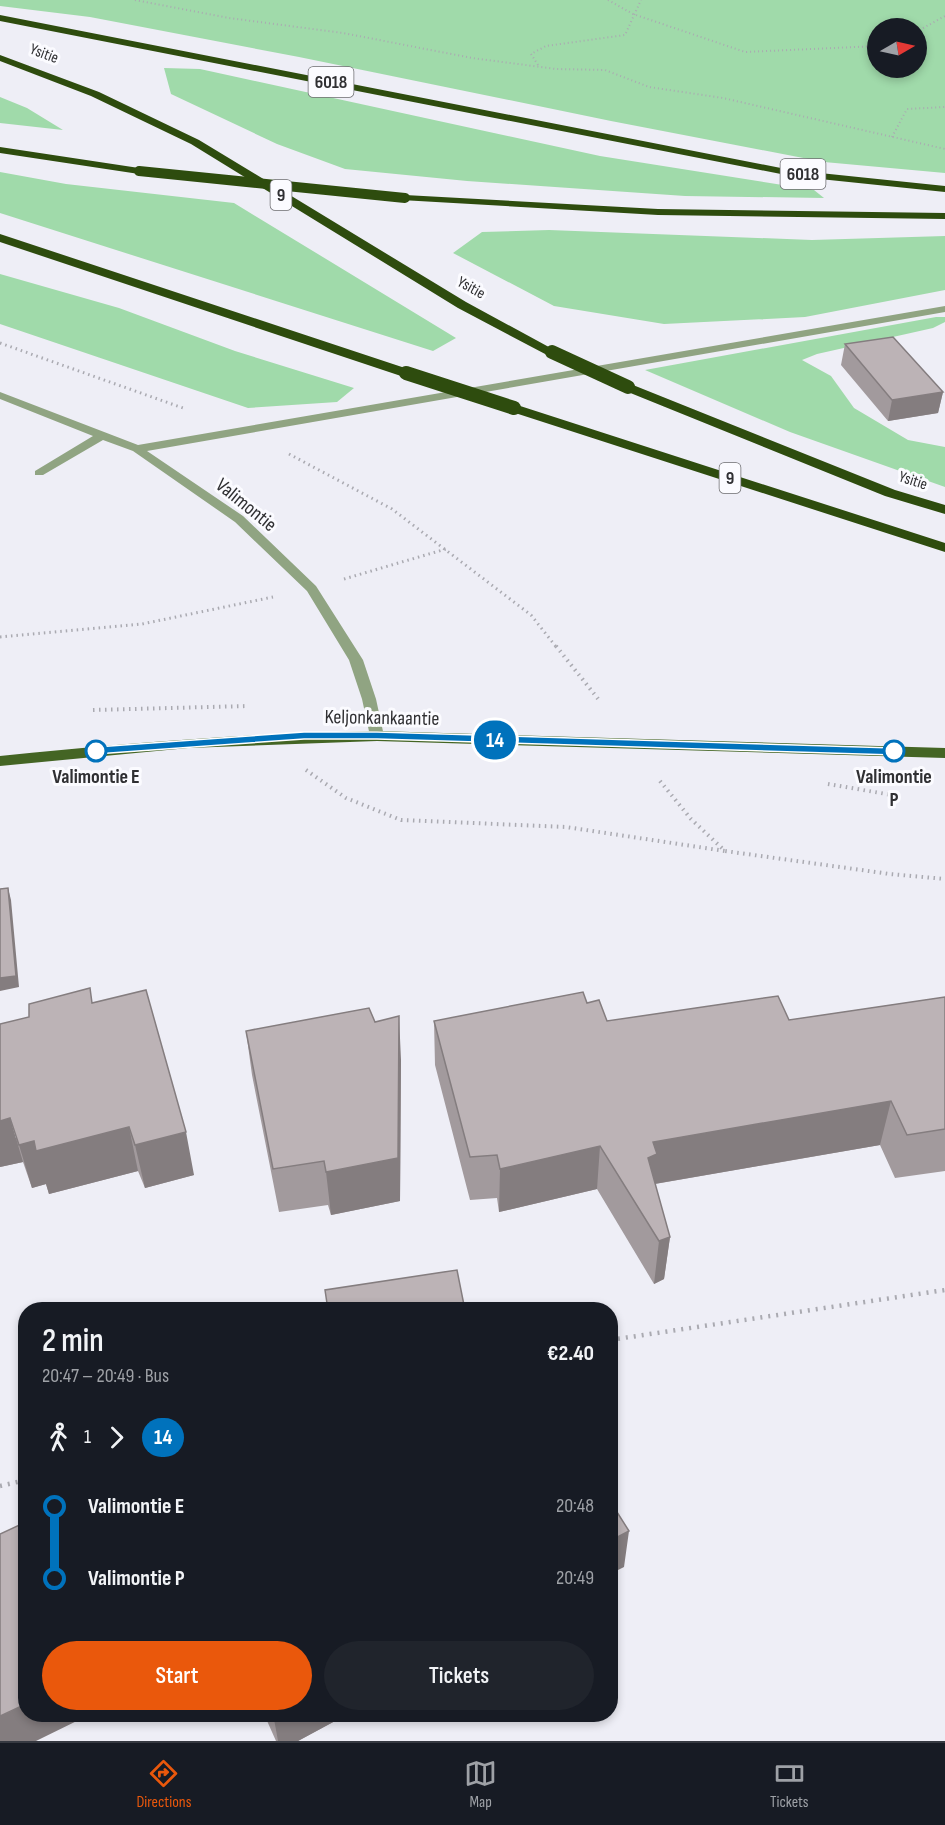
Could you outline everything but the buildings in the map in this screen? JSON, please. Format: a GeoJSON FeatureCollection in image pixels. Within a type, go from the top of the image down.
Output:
{"type":"FeatureCollection","features":[{"type":"Feature","properties":{"kind":"highway","name":"6018"},"geometry":{"type":"LineString","coordinates":[[0,18],[780,171],[945,189]]}},
{"type":"Feature","properties":{"kind":"highway","name":"Ysitie"},"geometry":{"type":"LineString","coordinates":[[0,58],[95,93],[185,137],[462,305],[552,352],[628,387],[890,493],[945,510]]}},
{"type":"Feature","properties":{"kind":"highway","name":"6018"},"geometry":{"type":"LineString","coordinates":[[0,150],[139,171],[405,198],[658,212],[945,216]]}},
{"type":"Feature","properties":{"kind":"highway","name":"9"},"geometry":{"type":"LineString","coordinates":[[0,238],[945,548]]}},
{"type":"Feature","properties":{"kind":"main road","name":"Keljonkankaantie"},"geometry":{"type":"LineString","coordinates":[[0,761],[88,751],[304,736],[377,736],[945,753]]}},
{"type":"Feature","properties":{"kind":"street"},"geometry":{"type":"LineString","coordinates":[[137,449],[945,309]]}},
{"type":"Feature","properties":{"kind":"street","name":"Valimontie"},"geometry":{"type":"LineString","coordinates":[[0,395],[137,449],[239,519],[312,589],[356,660],[369,699],[377,736]]}},
{"type":"Feature","properties":{"kind":"street"},"geometry":{"type":"LineString","coordinates":[[39,473],[103,435]]}},
{"type":"Feature","properties":{"kind":"path"},"geometry":{"type":"LineString","coordinates":[[135,0],[230,18],[343,33],[472,58],[556,69],[605,70],[649,87],[723,98],[945,149]]}},
{"type":"Feature","properties":{"kind":"path"},"geometry":{"type":"LineString","coordinates":[[608,0],[633,14],[745,52],[867,46]]}},
{"type":"Feature","properties":{"kind":"path"},"geometry":{"type":"LineString","coordinates":[[538,65],[531,54],[546,46],[625,34],[641,0]]}},
{"type":"Feature","properties":{"kind":"path"},"geometry":{"type":"LineString","coordinates":[[927,26],[945,16]]}},
{"type":"Feature","properties":{"kind":"path"},"geometry":{"type":"LineString","coordinates":[[892,137],[907,109],[945,107]]}},
{"type":"Feature","properties":{"kind":"path"},"geometry":{"type":"LineString","coordinates":[[0,343],[188,410]]}},
{"type":"Feature","properties":{"kind":"path"},"geometry":{"type":"LineString","coordinates":[[244,430],[392,509],[447,549],[531,615],[599,700]]}},
{"type":"Feature","properties":{"kind":"path"},"geometry":{"type":"LineString","coordinates":[[0,637],[142,624],[312,589],[447,549]]}},
{"type":"Feature","properties":{"kind":"path"},"geometry":{"type":"LineString","coordinates":[[93,710],[257,705]]}},
{"type":"Feature","properties":{"kind":"path"},"geometry":{"type":"LineString","coordinates":[[306,770],[345,798],[401,820],[566,827],[890,874],[945,879]]}},
{"type":"Feature","properties":{"kind":"path"},"geometry":{"type":"LineString","coordinates":[[660,781],[691,819],[725,851]]}},
{"type":"Feature","properties":{"kind":"path"},"geometry":{"type":"LineString","coordinates":[[618,1339],[945,1290]]}},
{"type":"Feature","properties":{"kind":"path"},"geometry":{"type":"LineString","coordinates":[[0,1486],[18,1482]]}},
{"type":"Feature","properties":{"kind":"green space"},"geometry":{"type":"Polygon","coordinates":[[[0,0],[945,0],[945,173],[824,162],[90,17],[0,6],[0,0]]]}},
{"type":"Feature","properties":{"kind":"green space"},"geometry":{"type":"Polygon","coordinates":[[[164,68],[200,69],[600,156],[814,190],[824,198],[685,196],[467,181],[345,169],[277,144],[171,94],[164,68]]]}},
{"type":"Feature","properties":{"kind":"green space"},"geometry":{"type":"Polygon","coordinates":[[[0,97],[27,108],[63,130],[0,123],[0,97]]]}},
{"type":"Feature","properties":{"kind":"green space"},"geometry":{"type":"Polygon","coordinates":[[[0,172],[66,184],[234,203],[456,338],[433,351],[0,213],[0,172]]]}},
{"type":"Feature","properties":{"kind":"green space"},"geometry":{"type":"Polygon","coordinates":[[[549,230],[812,240],[945,236],[945,290],[805,317],[664,324],[554,306],[453,253],[482,232],[549,230]]]}},
{"type":"Feature","properties":{"kind":"green space"},"geometry":{"type":"Polygon","coordinates":[[[0,274],[119,308],[235,351],[354,388],[337,402],[248,408],[0,324],[0,274]]]}},
{"type":"Feature","properties":{"kind":"green space"},"geometry":{"type":"Polygon","coordinates":[[[945,317],[945,322],[933,328],[817,354],[802,360],[831,376],[854,408],[908,440],[945,447],[945,487],[790,432],[645,370],[945,317]]]}},
{"type":"Feature","properties":{"kind":"bus line","name":"14"},"geometry":{"type":"LineString","coordinates":[[96,751],[304,736],[377,736],[894,751]]}},
{"type":"Feature","properties":{"kind":"place","name":"Valimontie E"},"geometry":{"type":"Point","coordinates":[96,751]}},
{"type":"Feature","properties":{"kind":"place","name":"Valimontie P"},"geometry":{"type":"Point","coordinates":[894,751]}}]}
